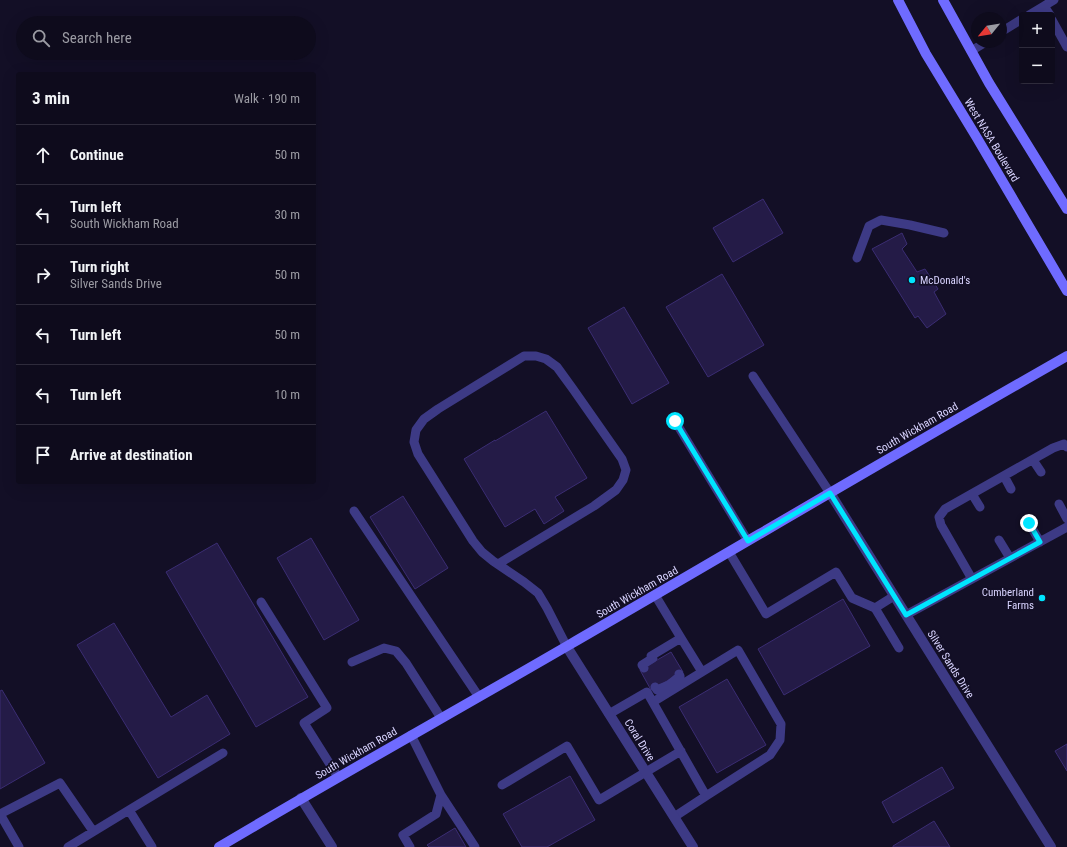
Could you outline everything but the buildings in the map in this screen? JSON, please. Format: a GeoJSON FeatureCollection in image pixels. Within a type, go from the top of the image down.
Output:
{"type":"FeatureCollection","features":[{"type":"Feature","properties":{"kind":"main road","name":"West NASA Boulevard"},"geometry":{"type":"LineString","coordinates":[[898,0],[926,54],[1067,291]]}},
{"type":"Feature","properties":{"kind":"main road"},"geometry":{"type":"LineString","coordinates":[[943,0],[989,83],[1067,209]]}},
{"type":"Feature","properties":{"kind":"main road","name":"South Wickham Road"},"geometry":{"type":"LineString","coordinates":[[219,847],[301,798],[567,646],[1067,356]]}},
{"type":"Feature","properties":{"kind":"street","name":"Silver Sands Drive"},"geometry":{"type":"LineString","coordinates":[[830,493],[1051,847]]}},
{"type":"Feature","properties":{"kind":"street","name":"Coral Drive"},"geometry":{"type":"LineString","coordinates":[[567,646],[693,847]]}},
{"type":"Feature","properties":{"kind":"street"},"geometry":{"type":"LineString","coordinates":[[301,798],[332,847]]}},
{"type":"Feature","properties":{"kind":"lane"},"geometry":{"type":"LineString","coordinates":[[1034,12],[1054,0]]}},
{"type":"Feature","properties":{"kind":"lane"},"geometry":{"type":"LineString","coordinates":[[1044,6],[1048,12]]}},
{"type":"Feature","properties":{"kind":"lane"},"geometry":{"type":"LineString","coordinates":[[1007,28],[1019,21]]}},
{"type":"Feature","properties":{"kind":"lane"},"geometry":{"type":"LineString","coordinates":[[1055,25],[1067,47]]}},
{"type":"Feature","properties":{"kind":"lane"},"geometry":{"type":"LineString","coordinates":[[971,51],[976,48]]}},
{"type":"Feature","properties":{"kind":"lane"},"geometry":{"type":"LineString","coordinates":[[857,258],[869,226],[881,220],[944,233]]}},
{"type":"Feature","properties":{"kind":"lane"},"geometry":{"type":"LineString","coordinates":[[498,564],[594,506],[616,490],[623,480],[626,470],[622,459],[573,389],[556,368],[546,359],[536,356],[524,356],[424,419],[416,430],[414,442],[418,454],[473,541],[482,552],[493,561],[538,593],[567,646]]}},
{"type":"Feature","properties":{"kind":"lane"},"geometry":{"type":"LineString","coordinates":[[753,376],[830,493]]}},
{"type":"Feature","properties":{"kind":"lane"},"geometry":{"type":"LineString","coordinates":[[675,421],[748,541]]}},
{"type":"Feature","properties":{"kind":"lane"},"geometry":{"type":"LineString","coordinates":[[972,579],[941,525],[939,517],[945,509],[1053,448],[1064,444],[1067,447]]}},
{"type":"Feature","properties":{"kind":"lane"},"geometry":{"type":"LineString","coordinates":[[1033,460],[1041,472]]}},
{"type":"Feature","properties":{"kind":"lane"},"geometry":{"type":"LineString","coordinates":[[1004,476],[1011,489]]}},
{"type":"Feature","properties":{"kind":"lane"},"geometry":{"type":"LineString","coordinates":[[972,494],[980,507]]}},
{"type":"Feature","properties":{"kind":"lane"},"geometry":{"type":"LineString","coordinates":[[1059,504],[1067,519]]}},
{"type":"Feature","properties":{"kind":"lane"},"geometry":{"type":"LineString","coordinates":[[354,511],[478,697]]}},
{"type":"Feature","properties":{"kind":"lane"},"geometry":{"type":"LineString","coordinates":[[1029,523],[1040,542]]}},
{"type":"Feature","properties":{"kind":"lane"},"geometry":{"type":"LineString","coordinates":[[906,615],[1067,527]]}},
{"type":"Feature","properties":{"kind":"lane"},"geometry":{"type":"LineString","coordinates":[[999,540],[1010,558]]}},
{"type":"Feature","properties":{"kind":"lane"},"geometry":{"type":"LineString","coordinates":[[729,552],[766,614],[836,572],[852,598],[875,608],[899,648]]}},
{"type":"Feature","properties":{"kind":"lane"},"geometry":{"type":"LineString","coordinates":[[655,595],[702,672]]}},
{"type":"Feature","properties":{"kind":"lane"},"geometry":{"type":"LineString","coordinates":[[875,608],[894,596]]}},
{"type":"Feature","properties":{"kind":"lane"},"geometry":{"type":"LineString","coordinates":[[261,602],[327,708],[304,723],[338,777]]}},
{"type":"Feature","properties":{"kind":"lane"},"geometry":{"type":"LineString","coordinates":[[654,660],[651,656],[681,638]]}},
{"type":"Feature","properties":{"kind":"lane"},"geometry":{"type":"LineString","coordinates":[[352,662],[384,648],[396,651],[406,663],[441,718]]}},
{"type":"Feature","properties":{"kind":"lane"},"geometry":{"type":"LineString","coordinates":[[655,687],[657,690],[702,672],[738,650],[781,724],[780,740],[770,755],[674,817]]}},
{"type":"Feature","properties":{"kind":"lane"},"geometry":{"type":"LineString","coordinates":[[644,668],[642,666],[666,652],[667,654]]}},
{"type":"Feature","properties":{"kind":"lane"},"geometry":{"type":"LineString","coordinates":[[653,702],[680,676],[679,674]]}},
{"type":"Feature","properties":{"kind":"lane"},"geometry":{"type":"LineString","coordinates":[[609,714],[647,692],[706,796]]}},
{"type":"Feature","properties":{"kind":"lane"},"geometry":{"type":"LineString","coordinates":[[411,735],[441,795],[475,847]]}},
{"type":"Feature","properties":{"kind":"lane"},"geometry":{"type":"LineString","coordinates":[[502,785],[567,746],[599,800],[681,751]]}},
{"type":"Feature","properties":{"kind":"lane"},"geometry":{"type":"LineString","coordinates":[[68,847],[223,753]]}},
{"type":"Feature","properties":{"kind":"lane"},"geometry":{"type":"LineString","coordinates":[[19,847],[0,814],[60,783],[93,831]]}},
{"type":"Feature","properties":{"kind":"lane"},"geometry":{"type":"LineString","coordinates":[[410,847],[403,835],[436,814],[441,795]]}},
{"type":"Feature","properties":{"kind":"lane"},"geometry":{"type":"LineString","coordinates":[[129,810],[152,847]]}},
{"type":"Feature","properties":{"kind":"place","name":"McDonald's"},"geometry":{"type":"Point","coordinates":[912,280]}},
{"type":"Feature","properties":{"kind":"place","name":"Cumberland Farms"},"geometry":{"type":"Point","coordinates":[1042,598]}},
{"type":"Feature","properties":{"kind":"route"},"geometry":{"type":"LineString","coordinates":[[675,421],[748,541],[830,493],[906,615],[1040,542],[1029,523]]}}]}
